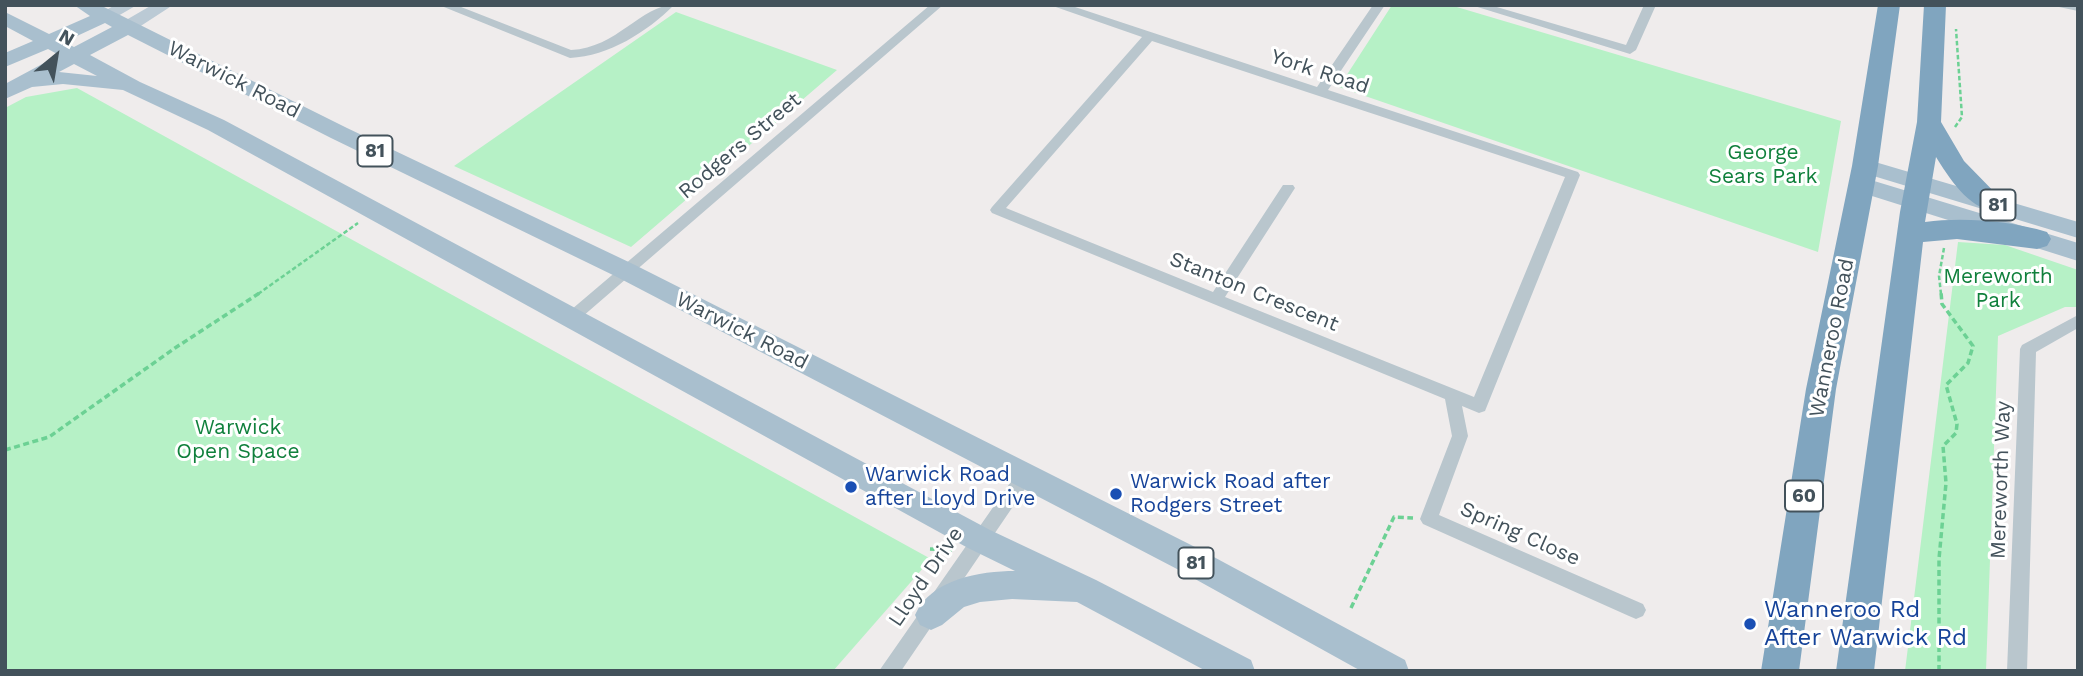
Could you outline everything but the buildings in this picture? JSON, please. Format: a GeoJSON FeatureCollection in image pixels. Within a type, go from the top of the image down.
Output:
{"type":"FeatureCollection","features":[{"type":"Feature","properties":{"kind":"highway","name":"Wanneroo Road"},"geometry":{"type":"LineString","coordinates":[[1780,671],[1821,389],[1863,175],[1889,5]]}},
{"type":"Feature","properties":{"kind":"highway"},"geometry":{"type":"LineString","coordinates":[[1855,671],[1910,236],[1945,11]]}},
{"type":"Feature","properties":{"kind":"highway"},"geometry":{"type":"LineString","coordinates":[[1928,122],[1939,145],[1960,176],[1992,203]]}},
{"type":"Feature","properties":{"kind":"highway"},"geometry":{"type":"LineString","coordinates":[[1910,236],[1923,230],[1945,229],[2037,239]]}},
{"type":"Feature","properties":{"kind":"main road","name":"Warwick Road"},"geometry":{"type":"LineString","coordinates":[[84,5],[105,16],[128,16],[339,133],[625,271],[1026,475],[1188,559],[1393,671]]}},
{"type":"Feature","properties":{"kind":"main road"},"geometry":{"type":"LineString","coordinates":[[5,93],[74,56],[128,16],[165,5]]}},
{"type":"Feature","properties":{"kind":"main road"},"geometry":{"type":"LineString","coordinates":[[5,61],[105,16]]}},
{"type":"Feature","properties":{"kind":"main road"},"geometry":{"type":"LineString","coordinates":[[5,46],[17,35],[12,21]]}},
{"type":"Feature","properties":{"kind":"main road","name":"81"},"geometry":{"type":"LineString","coordinates":[[12,21],[133,87],[216,125],[979,540],[1085,590],[1239,671]]}},
{"type":"Feature","properties":{"kind":"main road"},"geometry":{"type":"LineString","coordinates":[[27,82],[63,78],[133,87]]}},
{"type":"Feature","properties":{"kind":"main road","name":"81"},"geometry":{"type":"LineString","coordinates":[[1863,175],[1917,192],[2037,239],[2078,252]]}},
{"type":"Feature","properties":{"kind":"main road","name":"81"},"geometry":{"type":"LineString","coordinates":[[1917,192],[1992,203],[2078,230]]}},
{"type":"Feature","properties":{"kind":"main road"},"geometry":{"type":"LineString","coordinates":[[931,615],[954,596],[979,589],[1003,586],[1085,590]]}},
{"type":"Feature","properties":{"kind":"street"},"geometry":{"type":"LineString","coordinates":[[445,5],[570,54],[583,55],[608,47],[668,5]]}},
{"type":"Feature","properties":{"kind":"street","name":"Rodgers Street"},"geometry":{"type":"LineString","coordinates":[[570,318],[937,5]]}},
{"type":"Feature","properties":{"kind":"street","name":"York Road"},"geometry":{"type":"LineString","coordinates":[[1056,5],[1573,175]]}},
{"type":"Feature","properties":{"kind":"street"},"geometry":{"type":"LineString","coordinates":[[1320,92],[1379,5]]}},
{"type":"Feature","properties":{"kind":"street"},"geometry":{"type":"LineString","coordinates":[[1477,5],[1630,50],[1650,5]]}},
{"type":"Feature","properties":{"kind":"street"},"geometry":{"type":"LineString","coordinates":[[2063,5],[2078,8]]}},
{"type":"Feature","properties":{"kind":"street","name":"Stanton Crescent"},"geometry":{"type":"LineString","coordinates":[[1150,36],[997,210],[1479,406],[1573,175]]}},
{"type":"Feature","properties":{"kind":"street"},"geometry":{"type":"LineString","coordinates":[[1216,299],[1289,188]]}},
{"type":"Feature","properties":{"kind":"street","name":"Mereworth Way"},"geometry":{"type":"LineString","coordinates":[[2017,671],[2028,349],[2078,321]]}},
{"type":"Feature","properties":{"kind":"street","name":"Spring Close"},"geometry":{"type":"LineString","coordinates":[[1452,395],[1460,436],[1429,519],[1636,610]]}},
{"type":"Feature","properties":{"kind":"street","name":"Lloyd Drive"},"geometry":{"type":"LineString","coordinates":[[889,671],[931,615],[979,540],[1026,475]]}},
{"type":"Feature","properties":{"kind":"path"},"geometry":{"type":"LineString","coordinates":[[1945,11],[1962,117],[1954,129]]}},
{"type":"Feature","properties":{"kind":"path"},"geometry":{"type":"LineString","coordinates":[[5,450],[49,437],[176,348],[294,271],[359,223]]}},
{"type":"Feature","properties":{"kind":"path"},"geometry":{"type":"LineString","coordinates":[[1939,671],[1939,559],[1946,483],[1942,455],[1943,446],[1956,433],[1957,424],[1946,385],[1955,373],[1971,362],[1974,353],[1973,346],[1942,304],[1939,276],[1945,229]]}},
{"type":"Feature","properties":{"kind":"path"},"geometry":{"type":"LineString","coordinates":[[1351,608],[1394,517],[1429,519]]}},
{"type":"Feature","properties":{"kind":"green space","name":"George Sears Park"},"geometry":{"type":"Polygon","coordinates":[[[1392,5],[1450,5],[1841,121],[1818,252],[1339,87],[1392,5]]]}},
{"type":"Feature","properties":{"kind":"green space"},"geometry":{"type":"Polygon","coordinates":[[[676,12],[837,70],[631,247],[454,166],[676,12]]]}},
{"type":"Feature","properties":{"kind":"green space","name":"Warwick Open Space"},"geometry":{"type":"Polygon","coordinates":[[[77,88],[931,559],[833,671],[5,671],[5,108],[26,97],[77,88]]]}},
{"type":"Feature","properties":{"kind":"green space","name":"Mereworth Park"},"geometry":{"type":"Polygon","coordinates":[[[1958,242],[2005,245],[2078,270],[2078,307],[2065,307],[1998,336],[1986,671],[1905,671],[1958,242]]]}},
{"type":"Feature","properties":{"kind":"place","name":"Warwick Road after Lloyd Drive"},"geometry":{"type":"Point","coordinates":[851,487]}},
{"type":"Feature","properties":{"kind":"place","name":"Warwick Road after Rodgers Street"},"geometry":{"type":"Point","coordinates":[1116,494]}},
{"type":"Feature","properties":{"kind":"place","name":"Wanneroo Rd After Warwick Rd"},"geometry":{"type":"Point","coordinates":[1750,624]}}]}
